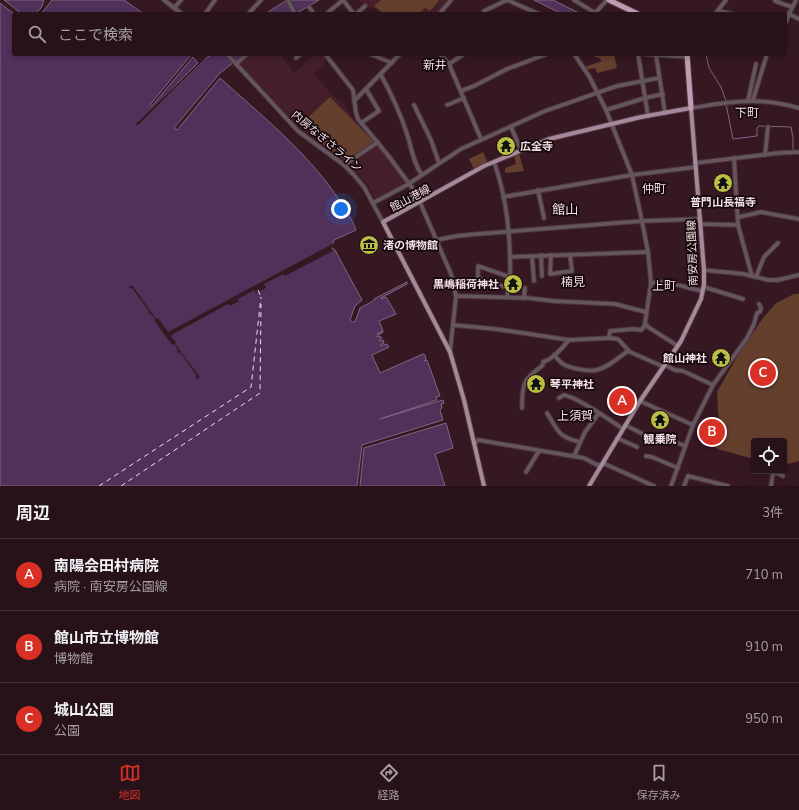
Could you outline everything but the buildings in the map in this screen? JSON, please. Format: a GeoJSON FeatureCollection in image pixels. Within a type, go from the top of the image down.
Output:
{"type":"FeatureCollection","features":[{"type":"Feature","properties":{"kind":"highway"},"geometry":{"type":"LineString","coordinates":[[608,0],[634,12]]}},
{"type":"Feature","properties":{"kind":"highway"},"geometry":{"type":"LineString","coordinates":[[687,56],[691,108]]}},
{"type":"Feature","properties":{"kind":"main road","name":"館山港線"},"geometry":{"type":"LineString","coordinates":[[484,486],[464,400],[450,352],[383,222],[494,162],[554,137],[665,112],[691,108]]}},
{"type":"Feature","properties":{"kind":"main road","name":"南安房公園線"},"geometry":{"type":"LineString","coordinates":[[589,486],[640,401],[678,346],[692,320],[703,289],[704,270],[691,108]]}},
{"type":"Feature","properties":{"kind":"street"},"geometry":{"type":"LineString","coordinates":[[164,0],[179,12]]}},
{"type":"Feature","properties":{"kind":"street"},"geometry":{"type":"LineString","coordinates":[[174,8],[181,0]]}},
{"type":"Feature","properties":{"kind":"street"},"geometry":{"type":"LineString","coordinates":[[206,12],[215,0]]}},
{"type":"Feature","properties":{"kind":"street"},"geometry":{"type":"LineString","coordinates":[[250,12],[261,0]]}},
{"type":"Feature","properties":{"kind":"street"},"geometry":{"type":"LineString","coordinates":[[288,0],[294,12]]}},
{"type":"Feature","properties":{"kind":"street"},"geometry":{"type":"LineString","coordinates":[[328,12],[343,0],[353,12]]}},
{"type":"Feature","properties":{"kind":"street"},"geometry":{"type":"LineString","coordinates":[[441,12],[451,0]]}},
{"type":"Feature","properties":{"kind":"street"},"geometry":{"type":"LineString","coordinates":[[484,11],[507,0],[534,12]]}},
{"type":"Feature","properties":{"kind":"street"},"geometry":{"type":"LineString","coordinates":[[574,0],[593,12]]}},
{"type":"Feature","properties":{"kind":"street"},"geometry":{"type":"LineString","coordinates":[[598,12],[608,0]]}},
{"type":"Feature","properties":{"kind":"street"},"geometry":{"type":"LineString","coordinates":[[717,12],[726,0]]}},
{"type":"Feature","properties":{"kind":"street"},"geometry":{"type":"LineString","coordinates":[[775,0],[792,7]]}},
{"type":"Feature","properties":{"kind":"street"},"geometry":{"type":"LineString","coordinates":[[787,19],[796,0]]}},
{"type":"Feature","properties":{"kind":"street"},"geometry":{"type":"LineString","coordinates":[[358,12],[365,6]]}},
{"type":"Feature","properties":{"kind":"street"},"geometry":{"type":"LineString","coordinates":[[309,7],[313,12]]}},
{"type":"Feature","properties":{"kind":"street"},"geometry":{"type":"LineString","coordinates":[[789,14],[799,19]]}},
{"type":"Feature","properties":{"kind":"street","name":"内房なぎさライン"},"geometry":{"type":"LineString","coordinates":[[229,56],[298,130],[344,165],[360,182],[374,203],[383,222]]}},
{"type":"Feature","properties":{"kind":"street"},"geometry":{"type":"LineString","coordinates":[[235,63],[244,56]]}},
{"type":"Feature","properties":{"kind":"street"},"geometry":{"type":"LineString","coordinates":[[326,56],[353,90],[356,113],[361,124],[378,142],[409,183],[421,202],[451,274],[456,296],[450,352]]}},
{"type":"Feature","properties":{"kind":"street"},"geometry":{"type":"LineString","coordinates":[[375,56],[392,63]]}},
{"type":"Feature","properties":{"kind":"street"},"geometry":{"type":"LineString","coordinates":[[354,101],[398,56]]}},
{"type":"Feature","properties":{"kind":"street"},"geometry":{"type":"LineString","coordinates":[[442,56],[449,64],[481,139]]}},
{"type":"Feature","properties":{"kind":"street"},"geometry":{"type":"LineString","coordinates":[[449,64],[461,56]]}},
{"type":"Feature","properties":{"kind":"street"},"geometry":{"type":"LineString","coordinates":[[461,91],[474,86],[507,68],[541,56]]}},
{"type":"Feature","properties":{"kind":"street"},"geometry":{"type":"LineString","coordinates":[[575,56],[598,93],[632,175],[648,252],[651,283],[644,327],[641,330],[633,329],[610,331],[609,338]]}},
{"type":"Feature","properties":{"kind":"street"},"geometry":{"type":"LineString","coordinates":[[638,56],[648,116]]}},
{"type":"Feature","properties":{"kind":"street"},"geometry":{"type":"LineString","coordinates":[[656,56],[665,112]]}},
{"type":"Feature","properties":{"kind":"street"},"geometry":{"type":"LineString","coordinates":[[753,100],[766,56]]}},
{"type":"Feature","properties":{"kind":"street"},"geometry":{"type":"LineString","coordinates":[[748,100],[756,64]]}},
{"type":"Feature","properties":{"kind":"street"},"geometry":{"type":"LineString","coordinates":[[381,75],[394,99],[416,165],[422,175]]}},
{"type":"Feature","properties":{"kind":"street"},"geometry":{"type":"LineString","coordinates":[[374,203],[422,175],[460,149],[481,139],[545,111],[617,86],[659,78]]}},
{"type":"Feature","properties":{"kind":"street"},"geometry":{"type":"LineString","coordinates":[[361,124],[379,111],[366,89]]}},
{"type":"Feature","properties":{"kind":"street"},"geometry":{"type":"LineString","coordinates":[[606,110],[663,94]]}},
{"type":"Feature","properties":{"kind":"street"},"geometry":{"type":"LineString","coordinates":[[448,105],[464,98]]}},
{"type":"Feature","properties":{"kind":"street"},"geometry":{"type":"LineString","coordinates":[[691,108],[726,102],[753,100],[777,102],[799,108]]}},
{"type":"Feature","properties":{"kind":"street"},"geometry":{"type":"LineString","coordinates":[[414,105],[431,140],[439,163]]}},
{"type":"Feature","properties":{"kind":"street"},"geometry":{"type":"LineString","coordinates":[[511,127],[521,150]]}},
{"type":"Feature","properties":{"kind":"street"},"geometry":{"type":"LineString","coordinates":[[765,155],[768,127]]}},
{"type":"Feature","properties":{"kind":"street"},"geometry":{"type":"LineString","coordinates":[[344,165],[378,142]]}},
{"type":"Feature","properties":{"kind":"street"},"geometry":{"type":"LineString","coordinates":[[503,197],[734,158],[799,152]]}},
{"type":"Feature","properties":{"kind":"street"},"geometry":{"type":"LineString","coordinates":[[734,158],[739,217],[738,225],[754,277]]}},
{"type":"Feature","properties":{"kind":"street"},"geometry":{"type":"LineString","coordinates":[[494,162],[499,177],[508,232],[510,277],[507,297]]}},
{"type":"Feature","properties":{"kind":"street"},"geometry":{"type":"LineString","coordinates":[[538,190],[544,218]]}},
{"type":"Feature","properties":{"kind":"street"},"geometry":{"type":"LineString","coordinates":[[739,217],[762,212],[799,219]]}},
{"type":"Feature","properties":{"kind":"street"},"geometry":{"type":"LineString","coordinates":[[436,240],[457,236],[642,221],[700,219]]}},
{"type":"Feature","properties":{"kind":"street"},"geometry":{"type":"LineString","coordinates":[[700,224],[738,225]]}},
{"type":"Feature","properties":{"kind":"street"},"geometry":{"type":"LineString","coordinates":[[754,277],[764,257],[778,243]]}},
{"type":"Feature","properties":{"kind":"street"},"geometry":{"type":"LineString","coordinates":[[510,257],[648,252]]}},
{"type":"Feature","properties":{"kind":"street"},"geometry":{"type":"LineString","coordinates":[[551,255],[550,274],[572,271],[570,254]]}},
{"type":"Feature","properties":{"kind":"street"},"geometry":{"type":"LineString","coordinates":[[541,255],[542,276]]}},
{"type":"Feature","properties":{"kind":"street"},"geometry":{"type":"LineString","coordinates":[[532,256],[534,281]]}},
{"type":"Feature","properties":{"kind":"street"},"geometry":{"type":"LineString","coordinates":[[508,288],[478,278],[478,266],[510,277]]}},
{"type":"Feature","properties":{"kind":"street"},"geometry":{"type":"LineString","coordinates":[[704,270],[778,280],[799,276]]}},
{"type":"Feature","properties":{"kind":"street"},"geometry":{"type":"LineString","coordinates":[[651,283],[674,283],[743,299]]}},
{"type":"Feature","properties":{"kind":"street"},"geometry":{"type":"LineString","coordinates":[[524,298],[525,288]]}},
{"type":"Feature","properties":{"kind":"street"},"geometry":{"type":"LineString","coordinates":[[456,296],[507,297],[615,304],[646,312]]}},
{"type":"Feature","properties":{"kind":"street"},"geometry":{"type":"LineString","coordinates":[[671,486],[693,425],[713,384],[747,338],[754,324],[757,313],[760,312],[761,308],[759,304]]}},
{"type":"Feature","properties":{"kind":"street"},"geometry":{"type":"LineString","coordinates":[[645,323],[648,327],[678,346]]}},
{"type":"Feature","properties":{"kind":"street"},"geometry":{"type":"LineString","coordinates":[[453,325],[496,329],[569,340],[618,339],[628,351],[665,366],[683,371],[713,384]]}},
{"type":"Feature","properties":{"kind":"street"},"geometry":{"type":"LineString","coordinates":[[522,408],[522,393],[525,381],[543,365],[543,362],[547,361],[569,340]]}},
{"type":"Feature","properties":{"kind":"street"},"geometry":{"type":"LineString","coordinates":[[554,355],[563,364],[584,370],[596,370],[607,366],[628,351]]}},
{"type":"Feature","properties":{"kind":"street"},"geometry":{"type":"LineString","coordinates":[[559,398],[567,395],[624,427],[647,436]]}},
{"type":"Feature","properties":{"kind":"street"},"geometry":{"type":"LineString","coordinates":[[640,401],[693,425]]}},
{"type":"Feature","properties":{"kind":"street"},"geometry":{"type":"LineString","coordinates":[[547,413],[562,436],[580,442]]}},
{"type":"Feature","properties":{"kind":"street"},"geometry":{"type":"LineString","coordinates":[[574,456],[585,432],[599,413]]}},
{"type":"Feature","properties":{"kind":"street"},"geometry":{"type":"LineString","coordinates":[[618,438],[637,447]]}},
{"type":"Feature","properties":{"kind":"street"},"geometry":{"type":"LineString","coordinates":[[474,444],[478,440],[584,458],[597,465],[602,464],[653,486]]}},
{"type":"Feature","properties":{"kind":"street"},"geometry":{"type":"LineString","coordinates":[[671,440],[685,446]]}},
{"type":"Feature","properties":{"kind":"street"},"geometry":{"type":"LineString","coordinates":[[526,472],[539,451]]}},
{"type":"Feature","properties":{"kind":"street"},"geometry":{"type":"LineString","coordinates":[[646,456],[678,468]]}},
{"type":"Feature","properties":{"kind":"street"},"geometry":{"type":"LineString","coordinates":[[771,486],[772,473],[774,472],[783,476]]}},
{"type":"Feature","properties":{"kind":"street"},"geometry":{"type":"LineString","coordinates":[[684,486],[688,476],[728,486]]}},
{"type":"Feature","properties":{"kind":"shaded area"},"geometry":{"type":"Polygon","coordinates":[[[4,0],[44,0],[41,8],[37,12],[19,12],[4,0]]]}},
{"type":"Feature","properties":{"kind":"shaded area"},"geometry":{"type":"Polygon","coordinates":[[[52,0],[124,0],[141,12],[43,12],[52,0]]]}},
{"type":"Feature","properties":{"kind":"shaded area"},"geometry":{"type":"Polygon","coordinates":[[[287,0],[319,0],[298,12],[268,12],[287,0]]]}},
{"type":"Feature","properties":{"kind":"shaded area"},"geometry":{"type":"Polygon","coordinates":[[[359,0],[449,0],[439,12],[379,12],[364,5],[359,0]]]}},
{"type":"Feature","properties":{"kind":"shaded area"},"geometry":{"type":"Polygon","coordinates":[[[381,0],[438,0],[430,11],[425,8],[421,12],[382,12],[374,6],[381,0]]]}},
{"type":"Feature","properties":{"kind":"shaded area"},"geometry":{"type":"Polygon","coordinates":[[[534,0],[553,0],[577,12],[558,12],[534,0]]]}},
{"type":"Feature","properties":{"kind":"shaded area"},"geometry":{"type":"Polygon","coordinates":[[[0,3],[12,12],[12,56],[190,56],[150,105],[152,106],[193,57],[198,63],[152,109],[138,126],[206,58],[210,56],[241,56],[220,73],[174,128],[177,130],[220,78],[298,149],[338,198],[356,230],[334,240],[332,248],[335,250],[362,300],[355,306],[350,320],[355,322],[360,308],[407,282],[407,284],[381,298],[386,297],[396,314],[379,321],[383,332],[377,337],[380,336],[382,338],[379,340],[383,340],[384,343],[380,345],[387,344],[389,347],[372,355],[380,373],[423,354],[425,355],[426,359],[424,361],[427,360],[440,396],[436,397],[437,400],[380,419],[443,400],[444,403],[441,404],[442,408],[440,410],[443,420],[362,445],[357,486],[0,486],[0,3]]]}},
{"type":"Feature","properties":{"kind":"shaded area"},"geometry":{"type":"Polygon","coordinates":[[[248,56],[282,56],[294,73],[313,56],[324,56],[327,60],[314,74],[332,94],[346,106],[346,109],[375,142],[407,183],[376,199],[363,179],[346,161],[296,125],[240,64],[248,56]]]}},
{"type":"Feature","properties":{"kind":"shaded area"},"geometry":{"type":"Polygon","coordinates":[[[614,56],[617,68],[597,73],[595,68],[586,70],[585,67],[602,61],[595,57],[614,56]]]}},
{"type":"Feature","properties":{"kind":"shaded area"},"geometry":{"type":"Polygon","coordinates":[[[330,97],[374,142],[346,161],[320,142],[321,139],[303,126],[302,123],[330,97]]]}},
{"type":"Feature","properties":{"kind":"shaded area"},"geometry":{"type":"Polygon","coordinates":[[[483,152],[488,163],[474,169],[469,159],[483,152]]]}},
{"type":"Feature","properties":{"kind":"shaded area"},"geometry":{"type":"Polygon","coordinates":[[[519,154],[524,171],[505,173],[505,168],[516,164],[514,156],[519,154]]]}},
{"type":"Feature","properties":{"kind":"shaded area"},"geometry":{"type":"Polygon","coordinates":[[[794,294],[799,294],[799,461],[787,464],[787,438],[751,438],[751,458],[718,449],[708,444],[722,434],[718,411],[717,392],[738,355],[763,318],[776,303],[794,294]]]}},
{"type":"Feature","properties":{"kind":"shaded area"},"geometry":{"type":"Polygon","coordinates":[[[446,423],[453,448],[435,454],[445,486],[360,486],[364,448],[446,423]]]}},
{"type":"Feature","properties":{"kind":"pier"},"geometry":{"type":"Polygon","coordinates":[[[205,57],[206,58],[138,126],[136,124],[205,57]]]}},
{"type":"Feature","properties":{"kind":"pier"},"geometry":{"type":"Polygon","coordinates":[[[336,242],[334,247],[331,248],[333,251],[285,276],[284,274],[264,284],[266,288],[256,293],[254,290],[238,299],[239,301],[230,306],[228,304],[173,334],[171,337],[176,342],[175,344],[200,377],[197,379],[195,377],[197,376],[180,352],[178,353],[178,350],[174,344],[172,345],[154,320],[155,319],[151,314],[150,315],[148,312],[149,311],[132,288],[131,289],[129,287],[132,285],[156,319],[158,318],[168,332],[336,242]]]}},
{"type":"Feature","properties":{"kind":"waterway"},"geometry":{"type":"LineString","coordinates":[[706,56],[709,68],[721,87],[726,101]]}},
{"type":"Feature","properties":{"kind":"waterway"},"geometry":{"type":"LineString","coordinates":[[726,104],[733,139],[757,136],[757,128],[759,126],[791,127],[793,150]]}},
{"type":"Feature","properties":{"kind":"ferry route"},"geometry":{"type":"LineString","coordinates":[[258,290],[261,297]]}},
{"type":"Feature","properties":{"kind":"ferry route"},"geometry":{"type":"LineString","coordinates":[[99,486],[251,387],[261,297]]}},
{"type":"Feature","properties":{"kind":"ferry route"},"geometry":{"type":"LineString","coordinates":[[121,486],[260,393],[261,304]]}},
{"type":"Feature","properties":{"kind":"place","name":"広全寺"},"geometry":{"type":"Point","coordinates":[506,146]}},
{"type":"Feature","properties":{"kind":"place","name":"普門山長福寺"},"geometry":{"type":"Point","coordinates":[723,183]}},
{"type":"Feature","properties":{"kind":"place","name":"渚の博物館"},"geometry":{"type":"Point","coordinates":[369,245]}},
{"type":"Feature","properties":{"kind":"place","name":"黒嶋稲荷神社"},"geometry":{"type":"Point","coordinates":[513,284]}},
{"type":"Feature","properties":{"kind":"place","name":"館山神社"},"geometry":{"type":"Point","coordinates":[721,358]}},
{"type":"Feature","properties":{"kind":"place","name":"城山公園"},"geometry":{"type":"Point","coordinates":[763,373]}},
{"type":"Feature","properties":{"kind":"place","name":"琴平神社"},"geometry":{"type":"Point","coordinates":[536,384]}},
{"type":"Feature","properties":{"kind":"place","name":"南陽会田村病院"},"geometry":{"type":"Point","coordinates":[622,401]}},
{"type":"Feature","properties":{"kind":"place","name":"観乗院"},"geometry":{"type":"Point","coordinates":[660,420]}},
{"type":"Feature","properties":{"kind":"place","name":"館山市立博物館"},"geometry":{"type":"Point","coordinates":[712,432]}},
{"type":"Feature","properties":{"kind":"district","name":"新井"},"geometry":{"type":"Point","coordinates":[435,65]}},
{"type":"Feature","properties":{"kind":"district","name":"下町"},"geometry":{"type":"Point","coordinates":[747,113]}},
{"type":"Feature","properties":{"kind":"district","name":"仲町"},"geometry":{"type":"Point","coordinates":[654,189]}},
{"type":"Feature","properties":{"kind":"district","name":"館山"},"geometry":{"type":"Point","coordinates":[565,209]}},
{"type":"Feature","properties":{"kind":"district","name":"楠見"},"geometry":{"type":"Point","coordinates":[573,282]}},
{"type":"Feature","properties":{"kind":"district","name":"上町"},"geometry":{"type":"Point","coordinates":[664,286]}},
{"type":"Feature","properties":{"kind":"district","name":"上須賀"},"geometry":{"type":"Point","coordinates":[575,416]}}]}
